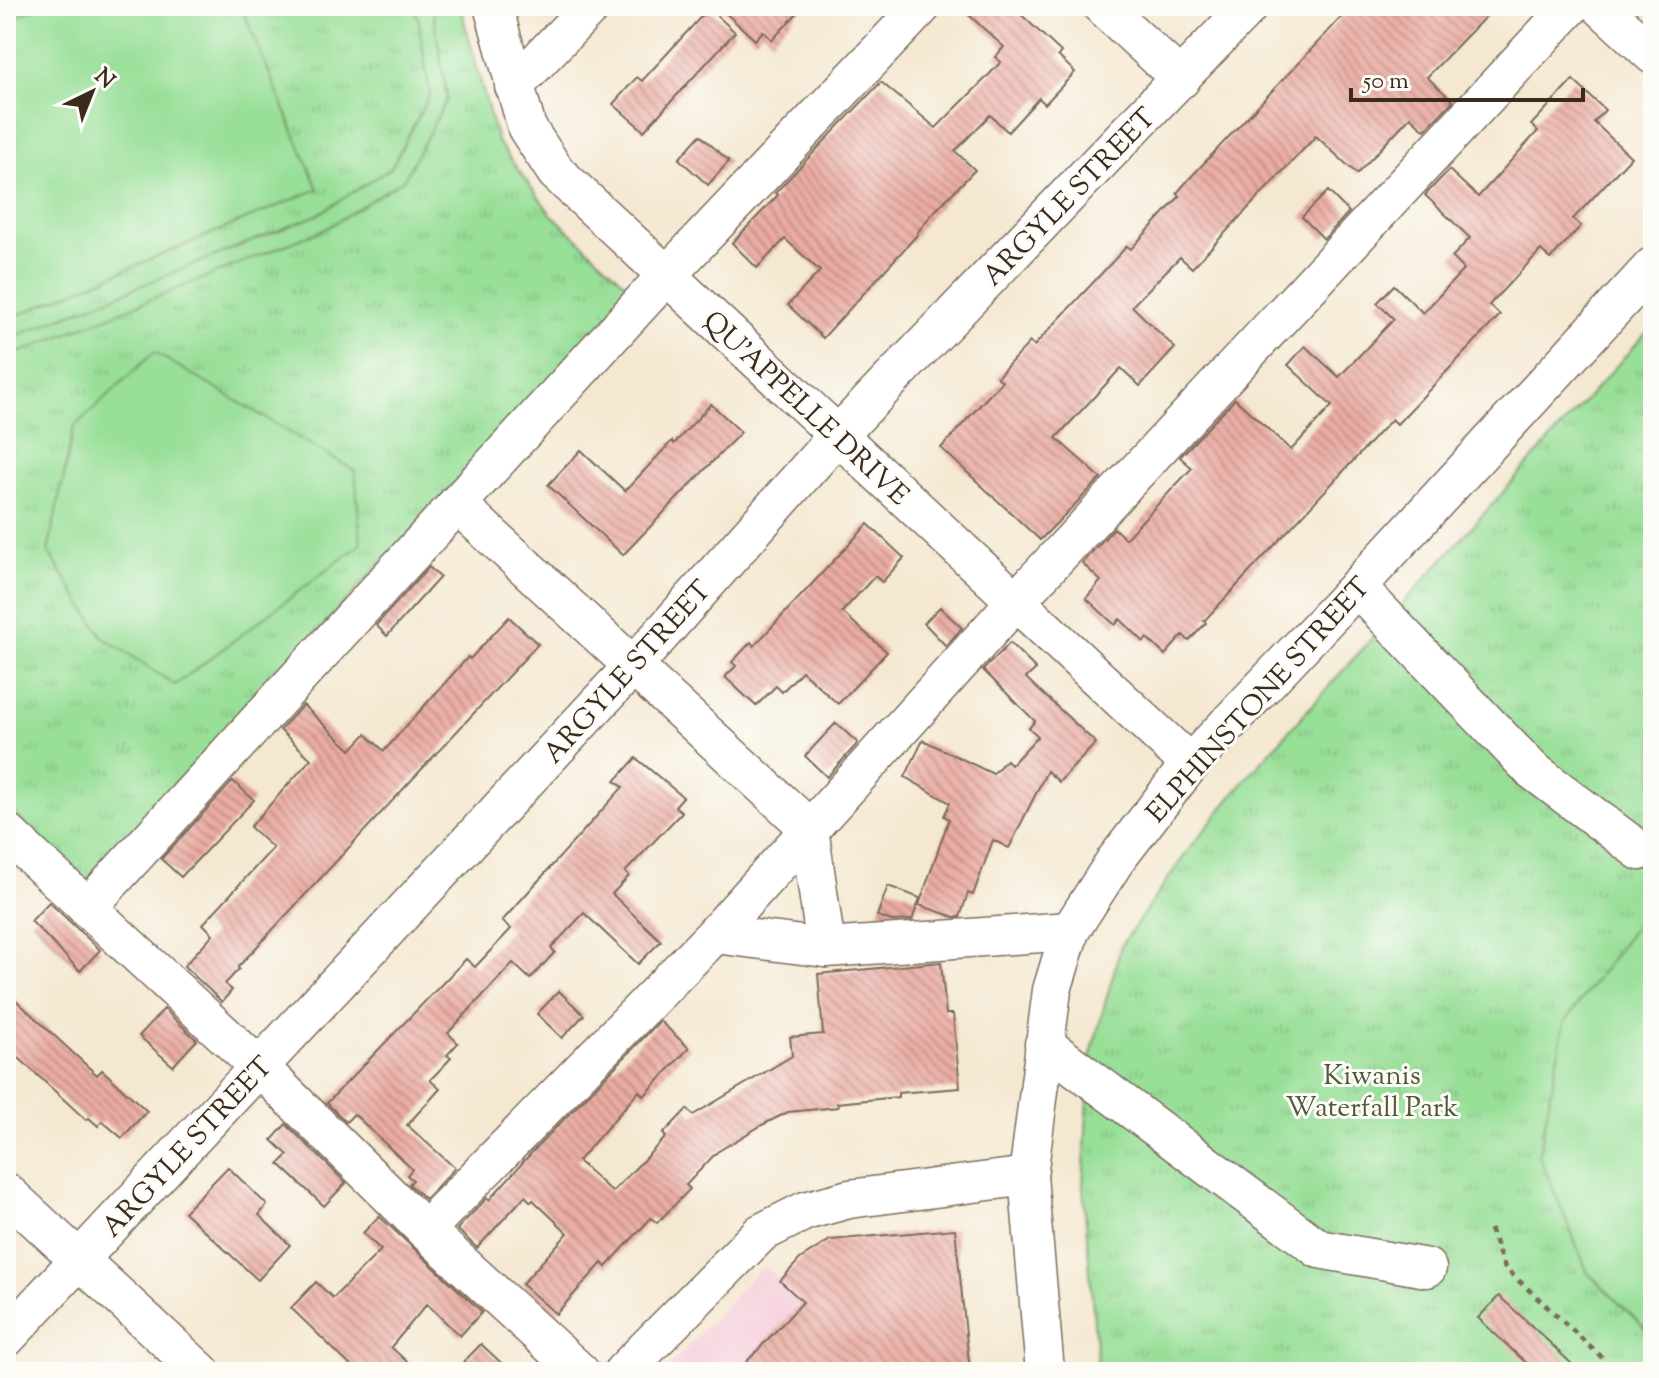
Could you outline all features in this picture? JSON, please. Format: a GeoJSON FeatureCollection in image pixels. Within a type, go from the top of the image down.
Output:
{"type":"FeatureCollection","features":[{"type":"Feature","properties":{"kind":"street","name":"QU'APPELLE DRIVE"},"geometry":{"type":"LineString","coordinates":[[493,6],[527,128],[556,172],[1190,764]]}},
{"type":"Feature","properties":{"kind":"street"},"geometry":{"type":"LineString","coordinates":[[514,86],[591,6]]}},
{"type":"Feature","properties":{"kind":"street"},"geometry":{"type":"LineString","coordinates":[[87,908],[666,276],[922,6]]}},
{"type":"Feature","properties":{"kind":"street"},"geometry":{"type":"LineString","coordinates":[[1102,6],[1181,79]]}},
{"type":"Feature","properties":{"kind":"street","name":"ARGYLE STREET"},"geometry":{"type":"LineString","coordinates":[[6,1338],[634,665],[838,435],[1249,6]]}},
{"type":"Feature","properties":{"kind":"street"},"geometry":{"type":"LineString","coordinates":[[425,1230],[715,934],[1017,600],[1571,6]]}},
{"type":"Feature","properties":{"kind":"street"},"geometry":{"type":"LineString","coordinates":[[1600,6],[1653,55]]}},
{"type":"Feature","properties":{"kind":"street","name":"ELPHINSTONE STREET"},"geometry":{"type":"LineString","coordinates":[[1045,1372],[1028,1176],[1052,990],[1070,931],[1115,861],[1190,764],[1653,266]]}},
{"type":"Feature","properties":{"kind":"street"},"geometry":{"type":"LineString","coordinates":[[457,504],[809,828],[826,948]]}},
{"type":"Feature","properties":{"kind":"street"},"geometry":{"type":"LineString","coordinates":[[1357,587],[1531,769],[1640,851]]}},
{"type":"Feature","properties":{"kind":"street"},"geometry":{"type":"LineString","coordinates":[[6,832],[259,1067],[425,1230],[580,1372]]}},
{"type":"Feature","properties":{"kind":"street"},"geometry":{"type":"LineString","coordinates":[[715,934],[826,948],[1070,931]]}},
{"type":"Feature","properties":{"kind":"street"},"geometry":{"type":"LineString","coordinates":[[1044,1044],[1319,1249],[1427,1268]]}},
{"type":"Feature","properties":{"kind":"street"},"geometry":{"type":"LineString","coordinates":[[623,1372],[761,1233],[805,1211],[849,1199],[1028,1176]]}},
{"type":"Feature","properties":{"kind":"street"},"geometry":{"type":"LineString","coordinates":[[6,1192],[201,1372]]}},
{"type":"Feature","properties":{"kind":"path"},"geometry":{"type":"LineString","coordinates":[[1490,1229],[1505,1268],[1618,1372]]}},
{"type":"Feature","properties":{"kind":"shaded area"},"geometry":{"type":"Polygon","coordinates":[[[764,1265],[878,1372],[664,1372],[764,1265]]]}},
{"type":"Feature","properties":{"kind":"green space"},"geometry":{"type":"Polygon","coordinates":[[[6,6],[460,6],[497,141],[551,214],[634,291],[86,881],[6,806],[6,6]]]}},
{"type":"Feature","properties":{"kind":"green space"},"geometry":{"type":"Polygon","coordinates":[[[41,6],[241,6],[318,189],[6,320],[6,21],[41,6]]]}},
{"type":"Feature","properties":{"kind":"green space"},"geometry":{"type":"Polygon","coordinates":[[[412,6],[430,6],[433,11],[447,99],[404,179],[325,229],[6,358],[6,340],[317,215],[391,168],[430,95],[418,17],[412,6]]]}},
{"type":"Feature","properties":{"kind":"green space","name":"Kiwanis Waterfall Park"},"geometry":{"type":"Polygon","coordinates":[[[1653,325],[1653,1372],[1098,1372],[1083,1186],[1090,1058],[1121,946],[1189,849],[1252,772],[1653,325]]]}},
{"type":"Feature","properties":{"kind":"green space"},"geometry":{"type":"Polygon","coordinates":[[[154,352],[355,471],[361,544],[175,685],[103,637],[48,551],[74,427],[154,352]]]}},
{"type":"Feature","properties":{"kind":"green space"},"geometry":{"type":"Polygon","coordinates":[[[1638,923],[1653,934],[1653,1322],[1646,1329],[1588,1273],[1539,1155],[1564,1023],[1638,923]]]}},
{"type":"Feature","properties":{"kind":"building"},"geometry":{"type":"Polygon","coordinates":[[[718,6],[804,6],[772,40],[763,31],[755,40],[718,6]]]}},
{"type":"Feature","properties":{"kind":"building"},"geometry":{"type":"Polygon","coordinates":[[[959,6],[1012,6],[1061,52],[1058,56],[1075,72],[1045,104],[1039,98],[1008,132],[990,115],[955,151],[975,170],[823,338],[788,305],[820,271],[785,239],[757,268],[732,243],[778,195],[775,193],[881,82],[936,128],[982,82],[1001,62],[995,57],[1004,47],[959,6]]]}},
{"type":"Feature","properties":{"kind":"building"},"geometry":{"type":"Polygon","coordinates":[[[1352,6],[1496,6],[1427,77],[1453,101],[1425,130],[1410,117],[1357,174],[1316,136],[1192,268],[1180,257],[1132,306],[1175,348],[1140,386],[1121,368],[1056,438],[1101,478],[1040,540],[941,448],[1002,381],[997,377],[1030,342],[1034,346],[1127,246],[1131,249],[1180,196],[1177,193],[1190,178],[1352,6]]]}},
{"type":"Feature","properties":{"kind":"building"},"geometry":{"type":"Polygon","coordinates":[[[709,8],[735,32],[644,131],[613,104],[637,77],[642,81],[709,8]]]}},
{"type":"Feature","properties":{"kind":"building"},"geometry":{"type":"Polygon","coordinates":[[[1573,80],[1605,110],[1594,122],[1631,157],[1573,219],[1581,226],[1550,259],[1541,250],[1489,305],[1500,315],[1397,424],[1392,419],[1204,621],[1206,623],[1189,641],[1183,635],[1165,655],[1147,638],[1144,642],[1120,619],[1115,625],[1086,598],[1101,581],[1082,563],[1114,528],[1125,539],[1192,468],[1180,457],[1235,399],[1291,450],[1332,406],[1288,365],[1305,346],[1339,377],[1394,319],[1377,303],[1394,285],[1423,313],[1464,269],[1452,257],[1470,238],[1425,195],[1449,170],[1478,197],[1538,131],[1531,125],[1573,80]]]}},
{"type":"Feature","properties":{"kind":"building"},"geometry":{"type":"Polygon","coordinates":[[[700,135],[729,161],[708,185],[679,159],[700,135]]]}},
{"type":"Feature","properties":{"kind":"building"},"geometry":{"type":"Polygon","coordinates":[[[1328,191],[1349,212],[1324,239],[1302,217],[1328,191]]]}},
{"type":"Feature","properties":{"kind":"building"},"geometry":{"type":"Polygon","coordinates":[[[711,404],[741,432],[623,555],[548,485],[581,450],[625,491],[711,404]]]}},
{"type":"Feature","properties":{"kind":"building"},"geometry":{"type":"Polygon","coordinates":[[[868,524],[904,558],[882,582],[875,576],[842,612],[887,652],[838,704],[802,671],[782,692],[776,686],[756,706],[725,677],[736,666],[732,662],[751,642],[754,646],[868,524]]]}},
{"type":"Feature","properties":{"kind":"building"},"geometry":{"type":"Polygon","coordinates":[[[429,567],[440,577],[387,636],[376,625],[429,567]]]}},
{"type":"Feature","properties":{"kind":"building"},"geometry":{"type":"Polygon","coordinates":[[[940,607],[962,628],[946,646],[924,623],[940,607]]]}},
{"type":"Feature","properties":{"kind":"building"},"geometry":{"type":"Polygon","coordinates":[[[509,617],[538,644],[238,967],[225,984],[232,990],[222,1002],[184,966],[213,934],[203,924],[273,848],[250,827],[311,759],[280,730],[303,705],[351,750],[366,734],[384,751],[468,657],[470,659],[509,617]]]}},
{"type":"Feature","properties":{"kind":"building"},"geometry":{"type":"Polygon","coordinates":[[[1010,643],[1036,669],[1026,678],[1096,743],[1059,782],[1047,771],[1009,848],[993,840],[973,895],[968,893],[960,917],[954,917],[919,905],[949,819],[944,816],[950,803],[905,777],[923,740],[993,774],[1006,760],[1011,765],[1038,736],[1029,728],[1035,721],[983,670],[1010,643]]]}},
{"type":"Feature","properties":{"kind":"building"},"geometry":{"type":"Polygon","coordinates":[[[836,723],[858,743],[827,777],[805,756],[836,723]]]}},
{"type":"Feature","properties":{"kind":"building"},"geometry":{"type":"Polygon","coordinates":[[[636,758],[683,797],[675,806],[682,812],[625,872],[629,876],[612,894],[661,941],[638,964],[584,913],[551,948],[555,952],[530,979],[513,963],[448,1033],[458,1043],[447,1055],[451,1058],[430,1080],[440,1089],[407,1125],[455,1168],[425,1199],[409,1184],[413,1180],[407,1175],[412,1169],[354,1114],[346,1122],[327,1103],[466,959],[475,967],[511,929],[502,921],[623,787],[615,781],[636,758]]]}},
{"type":"Feature","properties":{"kind":"building"},"geometry":{"type":"Polygon","coordinates":[[[233,781],[254,800],[181,877],[161,859],[233,781]]]}},
{"type":"Feature","properties":{"kind":"building"},"geometry":{"type":"Polygon","coordinates":[[[888,886],[920,898],[912,920],[891,921],[877,916],[888,886]]]}},
{"type":"Feature","properties":{"kind":"building"},"geometry":{"type":"Polygon","coordinates":[[[49,902],[100,950],[80,971],[31,921],[49,902]]]}},
{"type":"Feature","properties":{"kind":"building"},"geometry":{"type":"Polygon","coordinates":[[[941,962],[946,1014],[953,1014],[960,1088],[898,1093],[898,1097],[788,1112],[762,1125],[717,1152],[686,1185],[690,1189],[657,1223],[651,1218],[606,1267],[602,1263],[556,1314],[522,1284],[568,1233],[533,1200],[531,1202],[525,1196],[477,1248],[457,1229],[487,1198],[489,1200],[660,1021],[689,1048],[644,1096],[639,1091],[578,1161],[612,1192],[666,1137],[663,1134],[687,1109],[693,1115],[792,1056],[790,1037],[823,1034],[818,974],[941,962]]]}},
{"type":"Feature","properties":{"kind":"building"},"geometry":{"type":"Polygon","coordinates":[[[6,991],[97,1075],[102,1070],[147,1111],[122,1138],[102,1121],[98,1126],[89,1118],[86,1120],[6,1046],[6,991]]]}},
{"type":"Feature","properties":{"kind":"building"},"geometry":{"type":"Polygon","coordinates":[[[559,991],[584,1015],[562,1038],[537,1014],[559,991]]]}},
{"type":"Feature","properties":{"kind":"building"},"geometry":{"type":"Polygon","coordinates":[[[164,1009],[197,1040],[173,1066],[139,1036],[164,1009]]]}},
{"type":"Feature","properties":{"kind":"building"},"geometry":{"type":"Polygon","coordinates":[[[286,1124],[346,1183],[324,1206],[279,1164],[288,1155],[272,1140],[286,1124]]]}},
{"type":"Feature","properties":{"kind":"building"},"geometry":{"type":"Polygon","coordinates":[[[228,1167],[267,1205],[259,1215],[290,1245],[258,1280],[184,1212],[228,1167]]]}},
{"type":"Feature","properties":{"kind":"building"},"geometry":{"type":"Polygon","coordinates":[[[379,1216],[482,1312],[460,1336],[427,1304],[391,1347],[418,1372],[357,1372],[291,1308],[316,1282],[333,1298],[381,1250],[363,1233],[379,1216]]]}},
{"type":"Feature","properties":{"kind":"building"},"geometry":{"type":"Polygon","coordinates":[[[955,1229],[970,1372],[737,1372],[803,1302],[780,1281],[800,1259],[830,1240],[955,1229]]]}},
{"type":"Feature","properties":{"kind":"building"},"geometry":{"type":"Polygon","coordinates":[[[1499,1296],[1580,1372],[1536,1372],[1478,1318],[1499,1296]]]}},
{"type":"Feature","properties":{"kind":"building"},"geometry":{"type":"Polygon","coordinates":[[[481,1344],[511,1372],[454,1372],[481,1344]]]}}]}
